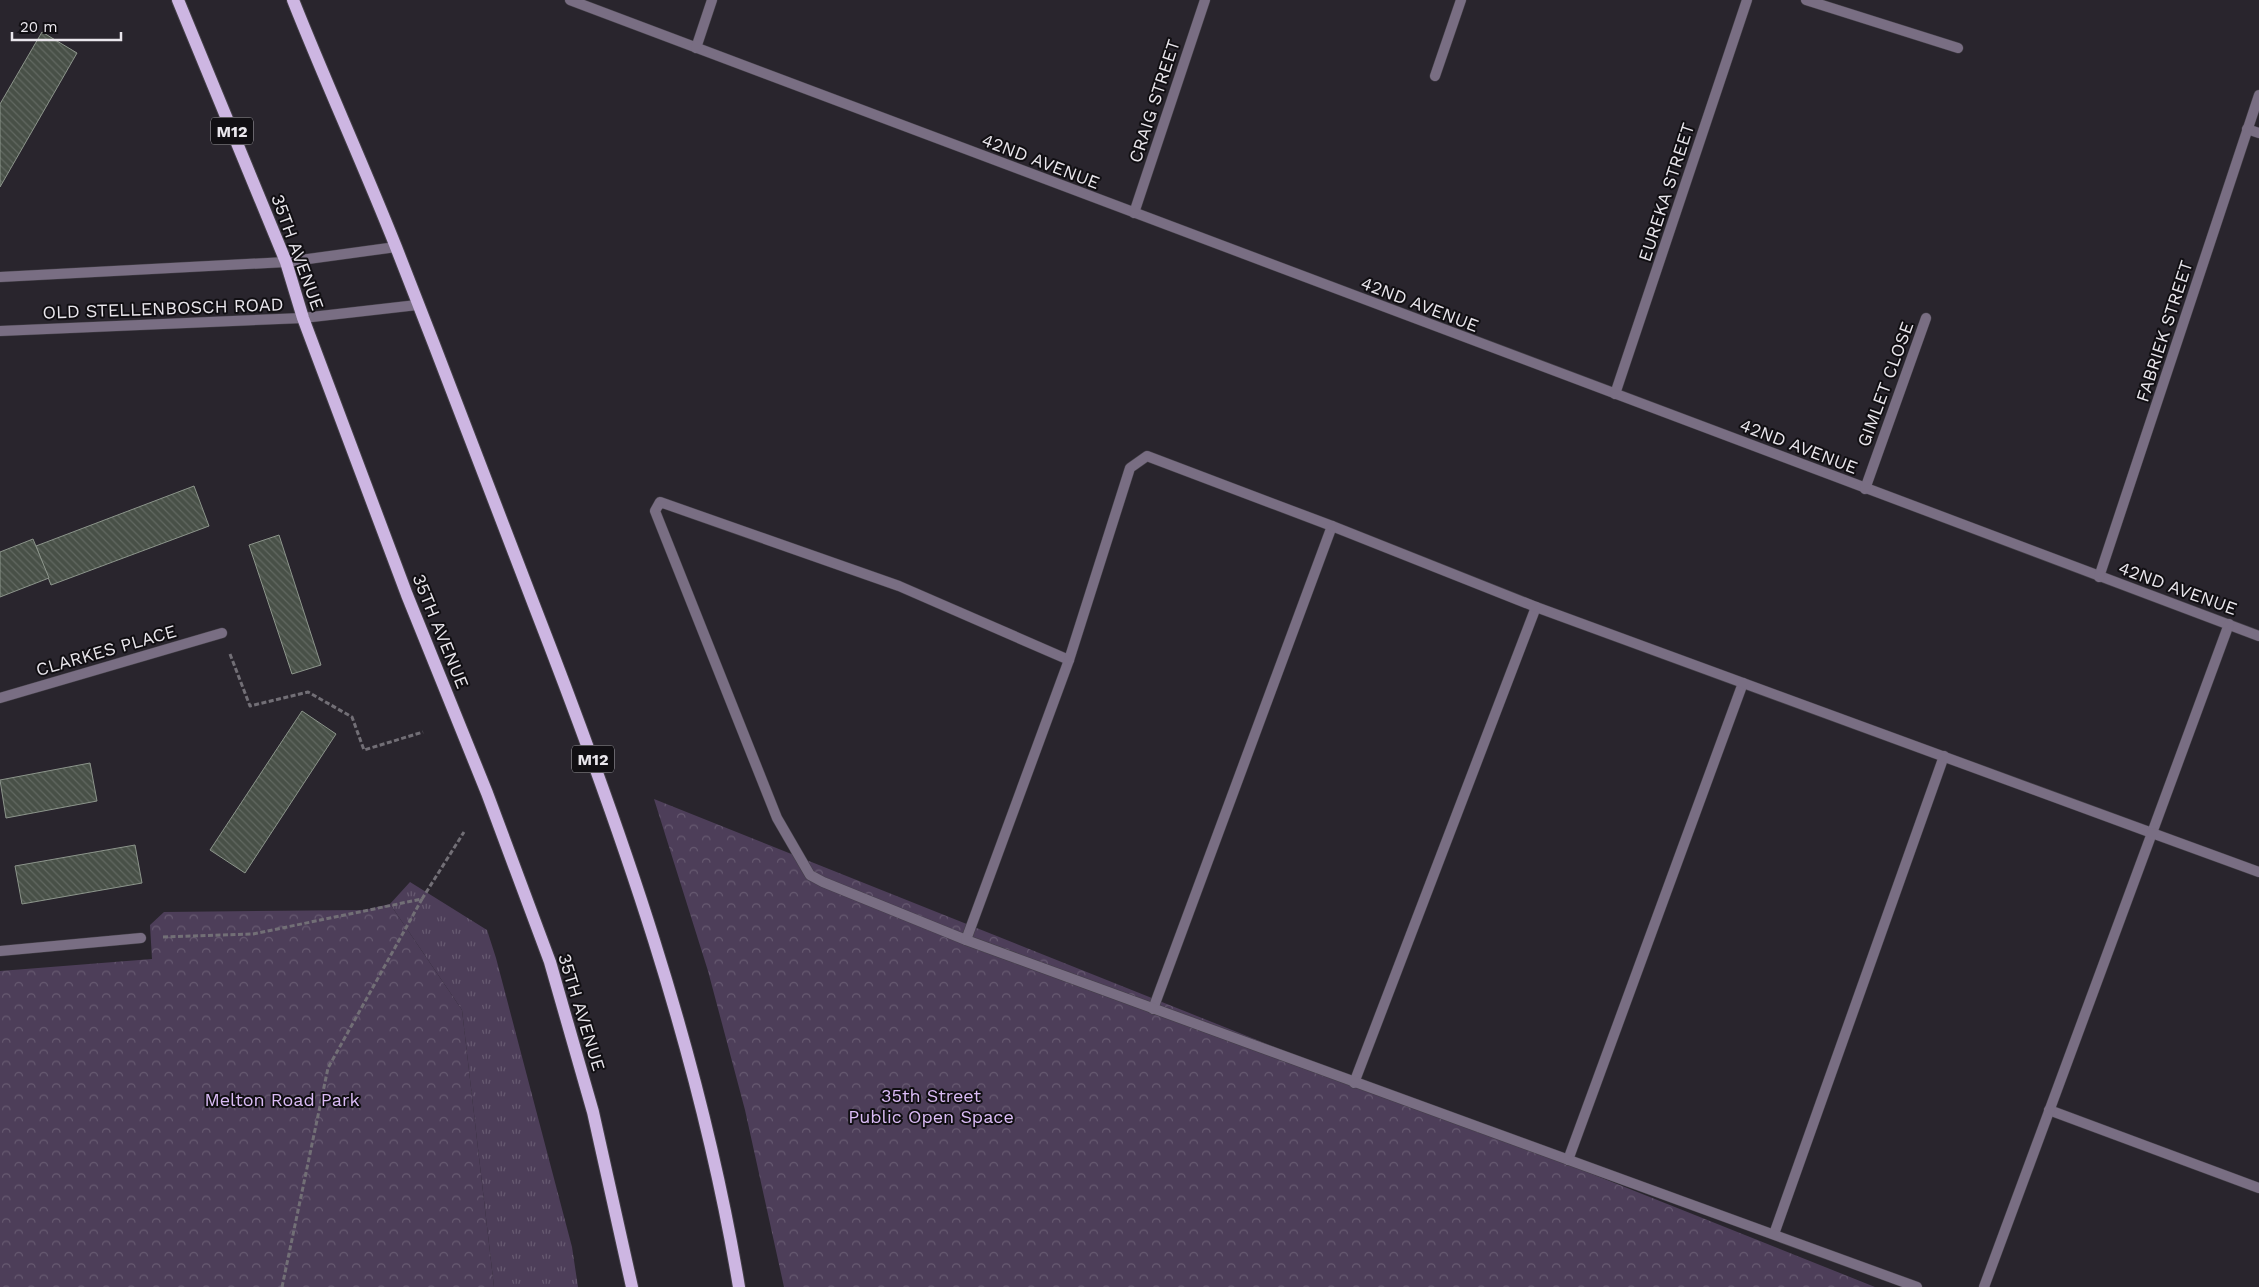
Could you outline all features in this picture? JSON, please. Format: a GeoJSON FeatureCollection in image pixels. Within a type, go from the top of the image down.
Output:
{"type":"FeatureCollection","features":[{"type":"Feature","properties":{"kind":"main road","name":"35TH AVENUE"},"geometry":{"type":"LineString","coordinates":[[178,0],[286,262],[303,318],[407,595],[487,793],[550,962],[593,1112],[632,1287]]}},
{"type":"Feature","properties":{"kind":"main road","name":"M12"},"geometry":{"type":"LineString","coordinates":[[293,0],[396,247],[584,734],[638,889],[701,1107],[731,1237],[739,1287]]}},
{"type":"Feature","properties":{"kind":"street","name":"42ND AVENUE"},"geometry":{"type":"LineString","coordinates":[[570,0],[2259,636]]}},
{"type":"Feature","properties":{"kind":"street"},"geometry":{"type":"LineString","coordinates":[[696,48],[712,0]]}},
{"type":"Feature","properties":{"kind":"street","name":"CRAIG STREET"},"geometry":{"type":"LineString","coordinates":[[1134,213],[1205,0]]}},
{"type":"Feature","properties":{"kind":"street"},"geometry":{"type":"LineString","coordinates":[[1434,76],[1460,0]]}},
{"type":"Feature","properties":{"kind":"street","name":"EUREKA STREET"},"geometry":{"type":"LineString","coordinates":[[1615,394],[1747,0]]}},
{"type":"Feature","properties":{"kind":"street"},"geometry":{"type":"LineString","coordinates":[[1806,0],[1958,48]]}},
{"type":"Feature","properties":{"kind":"street","name":"FABRIEK STREET"},"geometry":{"type":"LineString","coordinates":[[2099,577],[2259,95]]}},
{"type":"Feature","properties":{"kind":"street"},"geometry":{"type":"LineString","coordinates":[[2248,130],[2259,133]]}},
{"type":"Feature","properties":{"kind":"street","name":"OLD STELLENBOSCH ROAD"},"geometry":{"type":"LineString","coordinates":[[0,277],[286,262],[396,247]]}},
{"type":"Feature","properties":{"kind":"street","name":"OLD STELLENBOSCH ROAD"},"geometry":{"type":"LineString","coordinates":[[0,331],[303,318],[417,305]]}},
{"type":"Feature","properties":{"kind":"street","name":"GIMLET CLOSE"},"geometry":{"type":"LineString","coordinates":[[1865,489],[1926,318]]}},
{"type":"Feature","properties":{"kind":"street"},"geometry":{"type":"LineString","coordinates":[[966,940],[1069,660],[1130,468],[1147,456],[1332,526],[1536,607],[2259,872]]}},
{"type":"Feature","properties":{"kind":"street"},"geometry":{"type":"LineString","coordinates":[[1069,660],[898,586],[660,502],[655,511],[777,818],[810,875],[966,940],[1916,1287]]}},
{"type":"Feature","properties":{"kind":"street"},"geometry":{"type":"LineString","coordinates":[[1152,1009],[1332,526]]}},
{"type":"Feature","properties":{"kind":"street"},"geometry":{"type":"LineString","coordinates":[[1354,1083],[1536,607]]}},
{"type":"Feature","properties":{"kind":"street"},"geometry":{"type":"LineString","coordinates":[[1984,1287],[2229,624]]}},
{"type":"Feature","properties":{"kind":"street","name":"CLARKES PLACE"},"geometry":{"type":"LineString","coordinates":[[0,698],[222,633]]}},
{"type":"Feature","properties":{"kind":"street"},"geometry":{"type":"LineString","coordinates":[[1568,1160],[1743,683]]}},
{"type":"Feature","properties":{"kind":"street"},"geometry":{"type":"LineString","coordinates":[[1774,1234],[1944,756]]}},
{"type":"Feature","properties":{"kind":"street"},"geometry":{"type":"LineString","coordinates":[[0,951],[140,938]]}},
{"type":"Feature","properties":{"kind":"street"},"geometry":{"type":"LineString","coordinates":[[2049,1110],[2259,1188]]}},
{"type":"Feature","properties":{"kind":"path"},"geometry":{"type":"LineString","coordinates":[[222,633],[250,706],[308,692],[352,717],[364,750],[422,732]]}},
{"type":"Feature","properties":{"kind":"path"},"geometry":{"type":"LineString","coordinates":[[282,1287],[328,1068],[422,899],[464,832]]}},
{"type":"Feature","properties":{"kind":"path"},"geometry":{"type":"LineString","coordinates":[[140,938],[253,934],[422,899]]}},
{"type":"Feature","properties":{"kind":"green space","name":"35th Street Public Open Space"},"geometry":{"type":"Polygon","coordinates":[[[654,799],[1875,1287],[784,1287],[745,1110],[708,971],[654,799]]]}},
{"type":"Feature","properties":{"kind":"green space"},"geometry":{"type":"Polygon","coordinates":[[[410,882],[487,930],[572,1247],[578,1287],[494,1287],[462,1010],[390,904],[410,882]]]}},
{"type":"Feature","properties":{"kind":"green space","name":"Melton Road Park"},"geometry":{"type":"Polygon","coordinates":[[[390,904],[462,1010],[494,1287],[0,1287],[0,971],[152,959],[150,925],[164,912],[365,910],[390,904]]]}},
{"type":"Feature","properties":{"kind":"building"},"geometry":{"type":"Polygon","coordinates":[[[42,32],[77,53],[0,187],[0,104],[42,32]]]}},
{"type":"Feature","properties":{"kind":"building"},"geometry":{"type":"Polygon","coordinates":[[[194,486],[209,526],[51,585],[36,546],[194,486]]]}},
{"type":"Feature","properties":{"kind":"building"},"geometry":{"type":"Polygon","coordinates":[[[279,535],[321,665],[292,674],[249,545],[279,535]]]}},
{"type":"Feature","properties":{"kind":"building"},"geometry":{"type":"Polygon","coordinates":[[[33,539],[49,578],[0,597],[0,552],[33,539]]]}},
{"type":"Feature","properties":{"kind":"building"},"geometry":{"type":"Polygon","coordinates":[[[302,711],[336,734],[245,873],[210,850],[302,711]]]}},
{"type":"Feature","properties":{"kind":"building"},"geometry":{"type":"Polygon","coordinates":[[[90,763],[97,801],[6,818],[0,780],[90,763]]]}},
{"type":"Feature","properties":{"kind":"building"},"geometry":{"type":"Polygon","coordinates":[[[135,845],[142,883],[22,904],[15,866],[135,845]]]}}]}
